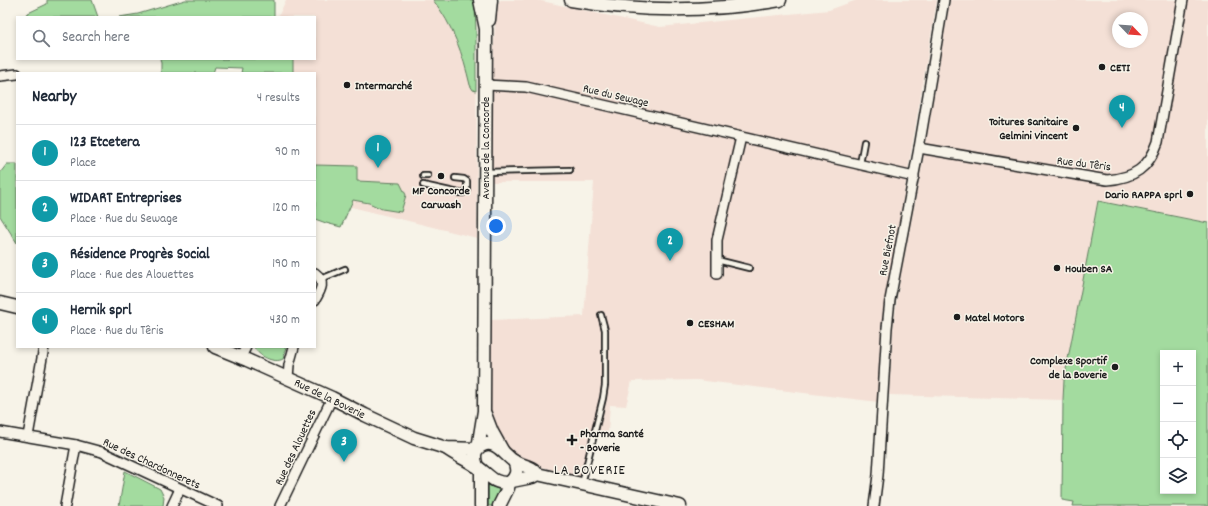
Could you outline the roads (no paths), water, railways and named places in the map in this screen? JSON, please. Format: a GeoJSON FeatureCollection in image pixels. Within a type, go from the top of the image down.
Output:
{"type":"FeatureCollection","features":[{"type":"Feature","properties":{"kind":"street","name":"Avenue de la Concorde"},"geometry":{"type":"LineString","coordinates":[[478,448],[484,411],[486,29],[480,0]]}},
{"type":"Feature","properties":{"kind":"street","name":"Avenue de la Concorde"},"geometry":{"type":"LineString","coordinates":[[486,29],[489,21],[491,0]]}},
{"type":"Feature","properties":{"kind":"street"},"geometry":{"type":"LineString","coordinates":[[571,0],[608,6],[651,8],[692,8],[742,5],[780,0]]}},
{"type":"Feature","properties":{"kind":"street","name":"Rue Biefnot"},"geometry":{"type":"LineString","coordinates":[[874,506],[878,475],[887,328],[894,277],[914,177],[944,0]]}},
{"type":"Feature","properties":{"kind":"street","name":"Rue du Têris"},"geometry":{"type":"LineString","coordinates":[[919,148],[1107,180],[1121,179],[1137,172],[1149,161],[1158,142],[1183,0]]}},
{"type":"Feature","properties":{"kind":"street"},"geometry":{"type":"LineString","coordinates":[[0,76],[16,74]]}},
{"type":"Feature","properties":{"kind":"street","name":"Rue du Sewage"},"geometry":{"type":"LineString","coordinates":[[485,84],[526,87],[914,177]]}},
{"type":"Feature","properties":{"kind":"street"},"geometry":{"type":"LineString","coordinates":[[717,274],[717,240],[741,137]]}},
{"type":"Feature","properties":{"kind":"street"},"geometry":{"type":"LineString","coordinates":[[316,298],[322,283],[318,276]]}},
{"type":"Feature","properties":{"kind":"street"},"geometry":{"type":"LineString","coordinates":[[0,304],[16,307]]}},
{"type":"Feature","properties":{"kind":"street"},"geometry":{"type":"LineString","coordinates":[[28,436],[44,348]]}},
{"type":"Feature","properties":{"kind":"street","name":"Rue de la Boverie"},"geometry":{"type":"LineString","coordinates":[[221,348],[243,352],[288,378],[414,438],[446,448],[478,448],[486,444],[493,445],[514,462],[533,469],[537,474],[680,506]]}},
{"type":"Feature","properties":{"kind":"street"},"geometry":{"type":"LineString","coordinates":[[288,378],[289,365],[294,348]]}},
{"type":"Feature","properties":{"kind":"street","name":"Rue des Alouettes"},"geometry":{"type":"LineString","coordinates":[[280,506],[332,398]]}},
{"type":"Feature","properties":{"kind":"street","name":"Avenue de la Concorde"},"geometry":{"type":"LineString","coordinates":[[484,411],[492,432],[503,452]]}},
{"type":"Feature","properties":{"kind":"street","name":"Rue des Chardonnerets"},"geometry":{"type":"LineString","coordinates":[[0,432],[76,445],[102,452],[218,506]]}},
{"type":"Feature","properties":{"kind":"street"},"geometry":{"type":"LineString","coordinates":[[65,506],[76,445]]}},
{"type":"Feature","properties":{"kind":"street","name":"Rue de la Boverie"},"geometry":{"type":"LineString","coordinates":[[446,448],[479,468],[495,481],[501,483],[532,477],[537,474]]}},
{"type":"Feature","properties":{"kind":"street"},"geometry":{"type":"LineString","coordinates":[[478,448],[475,457],[479,468],[481,506]]}},
{"type":"Feature","properties":{"kind":"street"},"geometry":{"type":"LineString","coordinates":[[499,506],[517,472],[517,467],[514,462]]}},
{"type":"Feature","properties":{"kind":"street"},"geometry":{"type":"LineString","coordinates":[[172,506],[180,488]]}},
{"type":"Feature","properties":{"kind":"lane"},"geometry":{"type":"LineString","coordinates":[[860,164],[864,142]]}},
{"type":"Feature","properties":{"kind":"lane"},"geometry":{"type":"LineString","coordinates":[[485,172],[570,170]]}},
{"type":"Feature","properties":{"kind":"lane"},"geometry":{"type":"LineString","coordinates":[[423,184],[459,194],[463,193],[467,188],[467,181],[461,178],[455,178]]}},
{"type":"Feature","properties":{"kind":"lane"},"geometry":{"type":"LineString","coordinates":[[717,260],[749,268]]}},
{"type":"Feature","properties":{"kind":"lane"},"geometry":{"type":"LineString","coordinates":[[318,276],[345,269]]}},
{"type":"Feature","properties":{"kind":"lane"},"geometry":{"type":"LineString","coordinates":[[581,484],[603,398],[605,384],[605,330],[601,315]]}},
{"type":"Feature","properties":{"kind":"place","name":"CETI"},"geometry":{"type":"Point","coordinates":[1102,67]}},
{"type":"Feature","properties":{"kind":"place","name":"Intermarché"},"geometry":{"type":"Point","coordinates":[347,85]}},
{"type":"Feature","properties":{"kind":"place","name":"Toitures Sanitaire Gelmini Vincent"},"geometry":{"type":"Point","coordinates":[1076,128]}},
{"type":"Feature","properties":{"kind":"place","name":"Hernik sprl"},"geometry":{"type":"Point","coordinates":[1122,128]}},
{"type":"Feature","properties":{"kind":"place","name":"123 Etcetera"},"geometry":{"type":"Point","coordinates":[378,168]}},
{"type":"Feature","properties":{"kind":"place","name":"MF Concorde Carwash"},"geometry":{"type":"Point","coordinates":[441,176]}},
{"type":"Feature","properties":{"kind":"place","name":"Dario RAPPA sprl"},"geometry":{"type":"Point","coordinates":[1190,194]}},
{"type":"Feature","properties":{"kind":"place","name":"WIDART Entreprises"},"geometry":{"type":"Point","coordinates":[670,261]}},
{"type":"Feature","properties":{"kind":"place","name":"Houben SA"},"geometry":{"type":"Point","coordinates":[1057,268]}},
{"type":"Feature","properties":{"kind":"place","name":"Matel Motors"},"geometry":{"type":"Point","coordinates":[957,317]}},
{"type":"Feature","properties":{"kind":"place","name":"CESHAM"},"geometry":{"type":"Point","coordinates":[690,323]}},
{"type":"Feature","properties":{"kind":"place","name":"Complexe Sportif de la Boverie"},"geometry":{"type":"Point","coordinates":[1115,367]}},
{"type":"Feature","properties":{"kind":"place","name":"Pharma Santé - Boverie"},"geometry":{"type":"Point","coordinates":[572,440]}},
{"type":"Feature","properties":{"kind":"place","name":"Résidence Progrès Social"},"geometry":{"type":"Point","coordinates":[344,462]}},
{"type":"Feature","properties":{"kind":"district","name":"LA BOVERIE"},"geometry":{"type":"Point","coordinates":[590,469]}}]}
